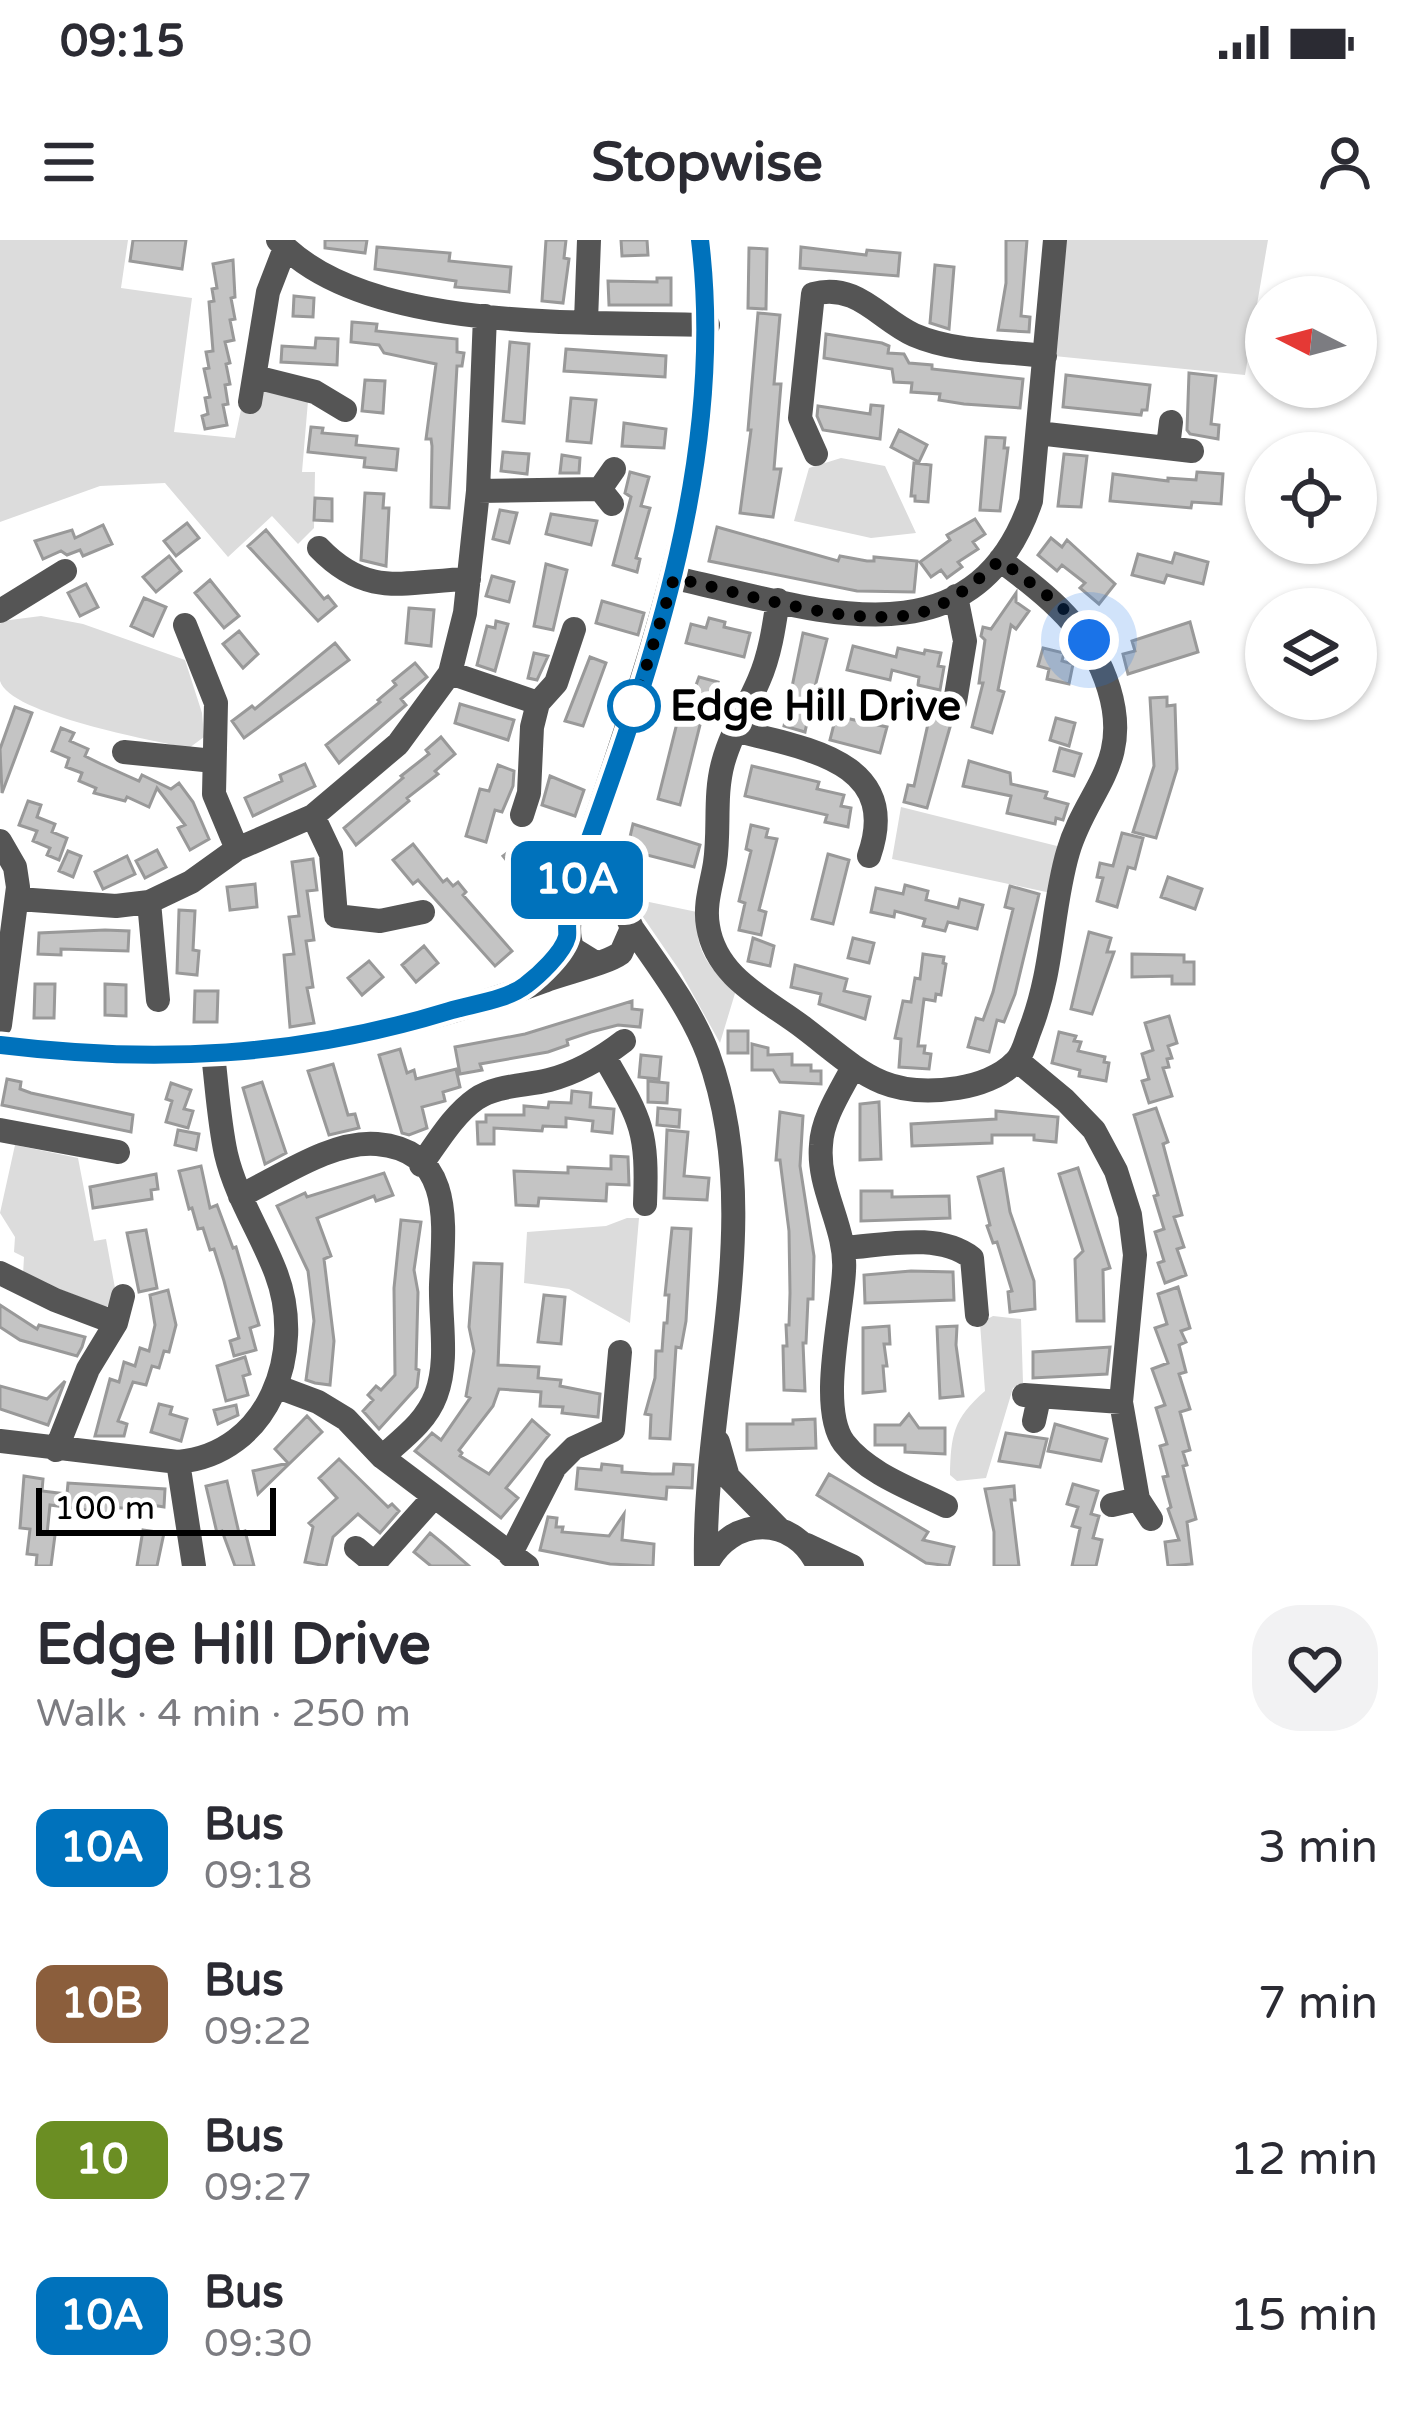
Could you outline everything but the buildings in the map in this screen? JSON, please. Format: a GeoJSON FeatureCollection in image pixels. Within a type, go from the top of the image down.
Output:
{"type":"FeatureCollection","features":[{"type":"Feature","properties":{"kind":"street"},"geometry":{"type":"LineString","coordinates":[[586,321],[589,240]]}},
{"type":"Feature","properties":{"kind":"street"},"geometry":{"type":"LineString","coordinates":[[522,989],[567,938],[578,872],[674,578],[693,493],[708,326],[700,240]]}},
{"type":"Feature","properties":{"kind":"street"},"geometry":{"type":"LineString","coordinates":[[674,578],[859,617],[902,616],[926,611],[956,596],[1000,560],[1023,523],[1030,501],[1054,240]]}},
{"type":"Feature","properties":{"kind":"street"},"geometry":{"type":"LineString","coordinates":[[345,410],[315,392],[252,390],[268,292],[282,244],[319,272],[376,297],[485,316],[708,326]]}},
{"type":"Feature","properties":{"kind":"street"},"geometry":{"type":"LineString","coordinates":[[817,456],[800,418],[813,294],[829,292],[870,302],[908,332],[942,344],[1045,356]]}},
{"type":"Feature","properties":{"kind":"street"},"geometry":{"type":"LineString","coordinates":[[18,899],[116,906],[149,902],[190,882],[237,849],[314,816],[398,744],[450,673],[470,579],[485,316]]}},
{"type":"Feature","properties":{"kind":"street"},"geometry":{"type":"LineString","coordinates":[[1038,433],[1177,440]]}},
{"type":"Feature","properties":{"kind":"street"},"geometry":{"type":"LineString","coordinates":[[478,490],[608,487]]}},
{"type":"Feature","properties":{"kind":"street"},"geometry":{"type":"LineString","coordinates":[[319,548],[351,576],[367,583],[470,579]]}},
{"type":"Feature","properties":{"kind":"street"},"geometry":{"type":"LineString","coordinates":[[778,600],[761,677],[734,730],[722,768],[707,925],[718,955],[735,979],[852,1069],[915,1093],[975,1085],[1018,1061],[1052,955],[1068,850],[1112,763],[1115,725],[1110,692],[1089,640],[1060,605],[1000,560]]}},
{"type":"Feature","properties":{"kind":"street"},"geometry":{"type":"LineString","coordinates":[[0,611],[65,571]]}},
{"type":"Feature","properties":{"kind":"street"},"geometry":{"type":"LineString","coordinates":[[955,702],[965,640],[956,596]]}},
{"type":"Feature","properties":{"kind":"street"},"geometry":{"type":"LineString","coordinates":[[185,625],[216,703],[214,794],[237,849]]}},
{"type":"Feature","properties":{"kind":"street"},"geometry":{"type":"LineString","coordinates":[[522,815],[529,793],[538,703],[556,683],[574,629]]}},
{"type":"Feature","properties":{"kind":"street"},"geometry":{"type":"LineString","coordinates":[[450,673],[538,703]]}},
{"type":"Feature","properties":{"kind":"street"},"geometry":{"type":"LineString","coordinates":[[734,730],[821,753],[854,772],[876,810],[878,831],[869,856]]}},
{"type":"Feature","properties":{"kind":"street"},"geometry":{"type":"LineString","coordinates":[[124,752],[214,761]]}},
{"type":"Feature","properties":{"kind":"street"},"geometry":{"type":"LineString","coordinates":[[314,816],[331,854],[336,916],[380,921],[423,912]]}},
{"type":"Feature","properties":{"kind":"street"},"geometry":{"type":"LineString","coordinates":[[0,841],[15,867],[18,899],[0,1025]]}},
{"type":"Feature","properties":{"kind":"street"},"geometry":{"type":"LineString","coordinates":[[589,843],[610,898],[628,913],[632,928],[667,978],[707,1052],[732,1174],[734,1222],[705,1519],[706,1566]]}},
{"type":"Feature","properties":{"kind":"street"},"geometry":{"type":"LineString","coordinates":[[573,909],[590,898],[610,898]]}},
{"type":"Feature","properties":{"kind":"street"},"geometry":{"type":"LineString","coordinates":[[149,902],[158,1000]]}},
{"type":"Feature","properties":{"kind":"street"},"geometry":{"type":"LineString","coordinates":[[0,1045],[64,1053],[213,1054],[323,1044],[414,1022],[604,960],[627,946],[632,928]]}},
{"type":"Feature","properties":{"kind":"street"},"geometry":{"type":"LineString","coordinates":[[567,938],[582,958],[667,978]]}},
{"type":"Feature","properties":{"kind":"street"},"geometry":{"type":"LineString","coordinates":[[422,1165],[444,1132],[475,1100],[494,1091],[554,1079],[614,1049],[642,1129],[645,1204]]}},
{"type":"Feature","properties":{"kind":"street"},"geometry":{"type":"LineString","coordinates":[[1,1448],[199,1460],[241,1440],[262,1417],[278,1388],[286,1318],[278,1276],[226,1155],[213,1054]]}},
{"type":"Feature","properties":{"kind":"street"},"geometry":{"type":"LineString","coordinates":[[1018,1061],[1094,1130],[1130,1215],[1135,1255],[1121,1402],[1144,1509],[1112,1504]]}},
{"type":"Feature","properties":{"kind":"street"},"geometry":{"type":"LineString","coordinates":[[852,1069],[829,1114],[820,1145],[825,1181],[845,1248],[832,1392],[834,1420],[844,1443],[878,1472],[946,1506]]}},
{"type":"Feature","properties":{"kind":"street"},"geometry":{"type":"LineString","coordinates":[[0,1130],[89,1156],[118,1152]]}},
{"type":"Feature","properties":{"kind":"street"},"geometry":{"type":"LineString","coordinates":[[240,1196],[336,1150],[364,1144],[395,1149],[433,1177],[442,1197],[446,1230],[441,1380],[422,1421],[382,1457]]}},
{"type":"Feature","properties":{"kind":"street"},"geometry":{"type":"LineString","coordinates":[[845,1248],[943,1242],[959,1248],[972,1258],[976,1315]]}},
{"type":"Feature","properties":{"kind":"street"},"geometry":{"type":"LineString","coordinates":[[7,1269],[116,1324]]}},
{"type":"Feature","properties":{"kind":"street"},"geometry":{"type":"LineString","coordinates":[[56,1450],[88,1369],[116,1324],[123,1296]]}},
{"type":"Feature","properties":{"kind":"street"},"geometry":{"type":"LineString","coordinates":[[278,1388],[330,1408],[382,1457],[518,1560],[556,1467],[574,1448],[614,1430],[620,1352]]}},
{"type":"Feature","properties":{"kind":"street"},"geometry":{"type":"LineString","coordinates":[[1033,1405],[1121,1402]]}},
{"type":"Feature","properties":{"kind":"street"},"geometry":{"type":"LineString","coordinates":[[713,1422],[728,1478],[811,1555],[852,1566]]}},
{"type":"Feature","properties":{"kind":"street"},"geometry":{"type":"LineString","coordinates":[[178,1462],[194,1566]]}},
{"type":"Feature","properties":{"kind":"street"},"geometry":{"type":"LineString","coordinates":[[367,1559],[433,1498]]}},
{"type":"Feature","properties":{"kind":"street"},"geometry":{"type":"LineString","coordinates":[[706,1566],[718,1546],[736,1532],[757,1526],[779,1529]]}},
{"type":"Feature","properties":{"kind":"shaded area"},"geometry":{"type":"Polygon","coordinates":[[[0,240],[128,240],[121,288],[192,298],[174,432],[235,438],[242,405],[254,410],[265,390],[308,401],[302,472],[315,472],[314,528],[298,544],[272,516],[228,557],[165,483],[100,486],[0,522],[0,240]]]}},
{"type":"Feature","properties":{"kind":"shaded area"},"geometry":{"type":"Polygon","coordinates":[[[1065,240],[1268,240],[1262,276],[1245,276],[1245,375],[1054,356],[1065,240]]]}},
{"type":"Feature","properties":{"kind":"shaded area"},"geometry":{"type":"Polygon","coordinates":[[[841,458],[885,466],[916,533],[871,538],[794,521],[809,468],[841,458]]]}},
{"type":"Feature","properties":{"kind":"shaded area"},"geometry":{"type":"Polygon","coordinates":[[[41,616],[83,624],[185,660],[202,713],[204,737],[189,748],[146,739],[55,715],[9,693],[0,681],[0,624],[41,616]]]}},
{"type":"Feature","properties":{"kind":"shaded area"},"geometry":{"type":"Polygon","coordinates":[[[901,807],[1057,846],[1051,893],[892,859],[901,807]]]}},
{"type":"Feature","properties":{"kind":"shaded area"},"geometry":{"type":"Polygon","coordinates":[[[630,898],[697,912],[705,957],[736,990],[720,1043],[680,971],[630,898]]]}},
{"type":"Feature","properties":{"kind":"shaded area"},"geometry":{"type":"Polygon","coordinates":[[[15,1145],[78,1158],[94,1241],[106,1239],[117,1299],[106,1307],[23,1275],[24,1257],[14,1252],[15,1237],[0,1213],[15,1145]]]}},
{"type":"Feature","properties":{"kind":"shaded area"},"geometry":{"type":"Polygon","coordinates":[[[639,1218],[630,1323],[569,1289],[524,1283],[527,1232],[606,1226],[639,1218]]]}},
{"type":"Feature","properties":{"kind":"shaded area"},"geometry":{"type":"Polygon","coordinates":[[[993,1316],[1021,1319],[1023,1383],[1013,1388],[986,1478],[957,1481],[950,1475],[953,1438],[966,1410],[985,1391],[980,1323],[993,1316]]]}},
{"type":"Feature","properties":{"kind":"bus line","name":"10A"},"geometry":{"type":"LineString","coordinates":[[0,1045],[159,1056],[323,1044],[522,989],[544,968],[567,938],[578,872],[674,578],[693,493],[708,326],[700,240]]}},
{"type":"Feature","properties":{"kind":"place","name":"Edge Hill Drive"},"geometry":{"type":"Point","coordinates":[634,706]}},
{"type":"Feature","properties":{"kind":"route"},"geometry":{"type":"LineString","coordinates":[[634,706],[674,578],[859,617],[902,616],[926,611],[956,596],[1000,560],[1060,605],[1089,640]]}}]}
